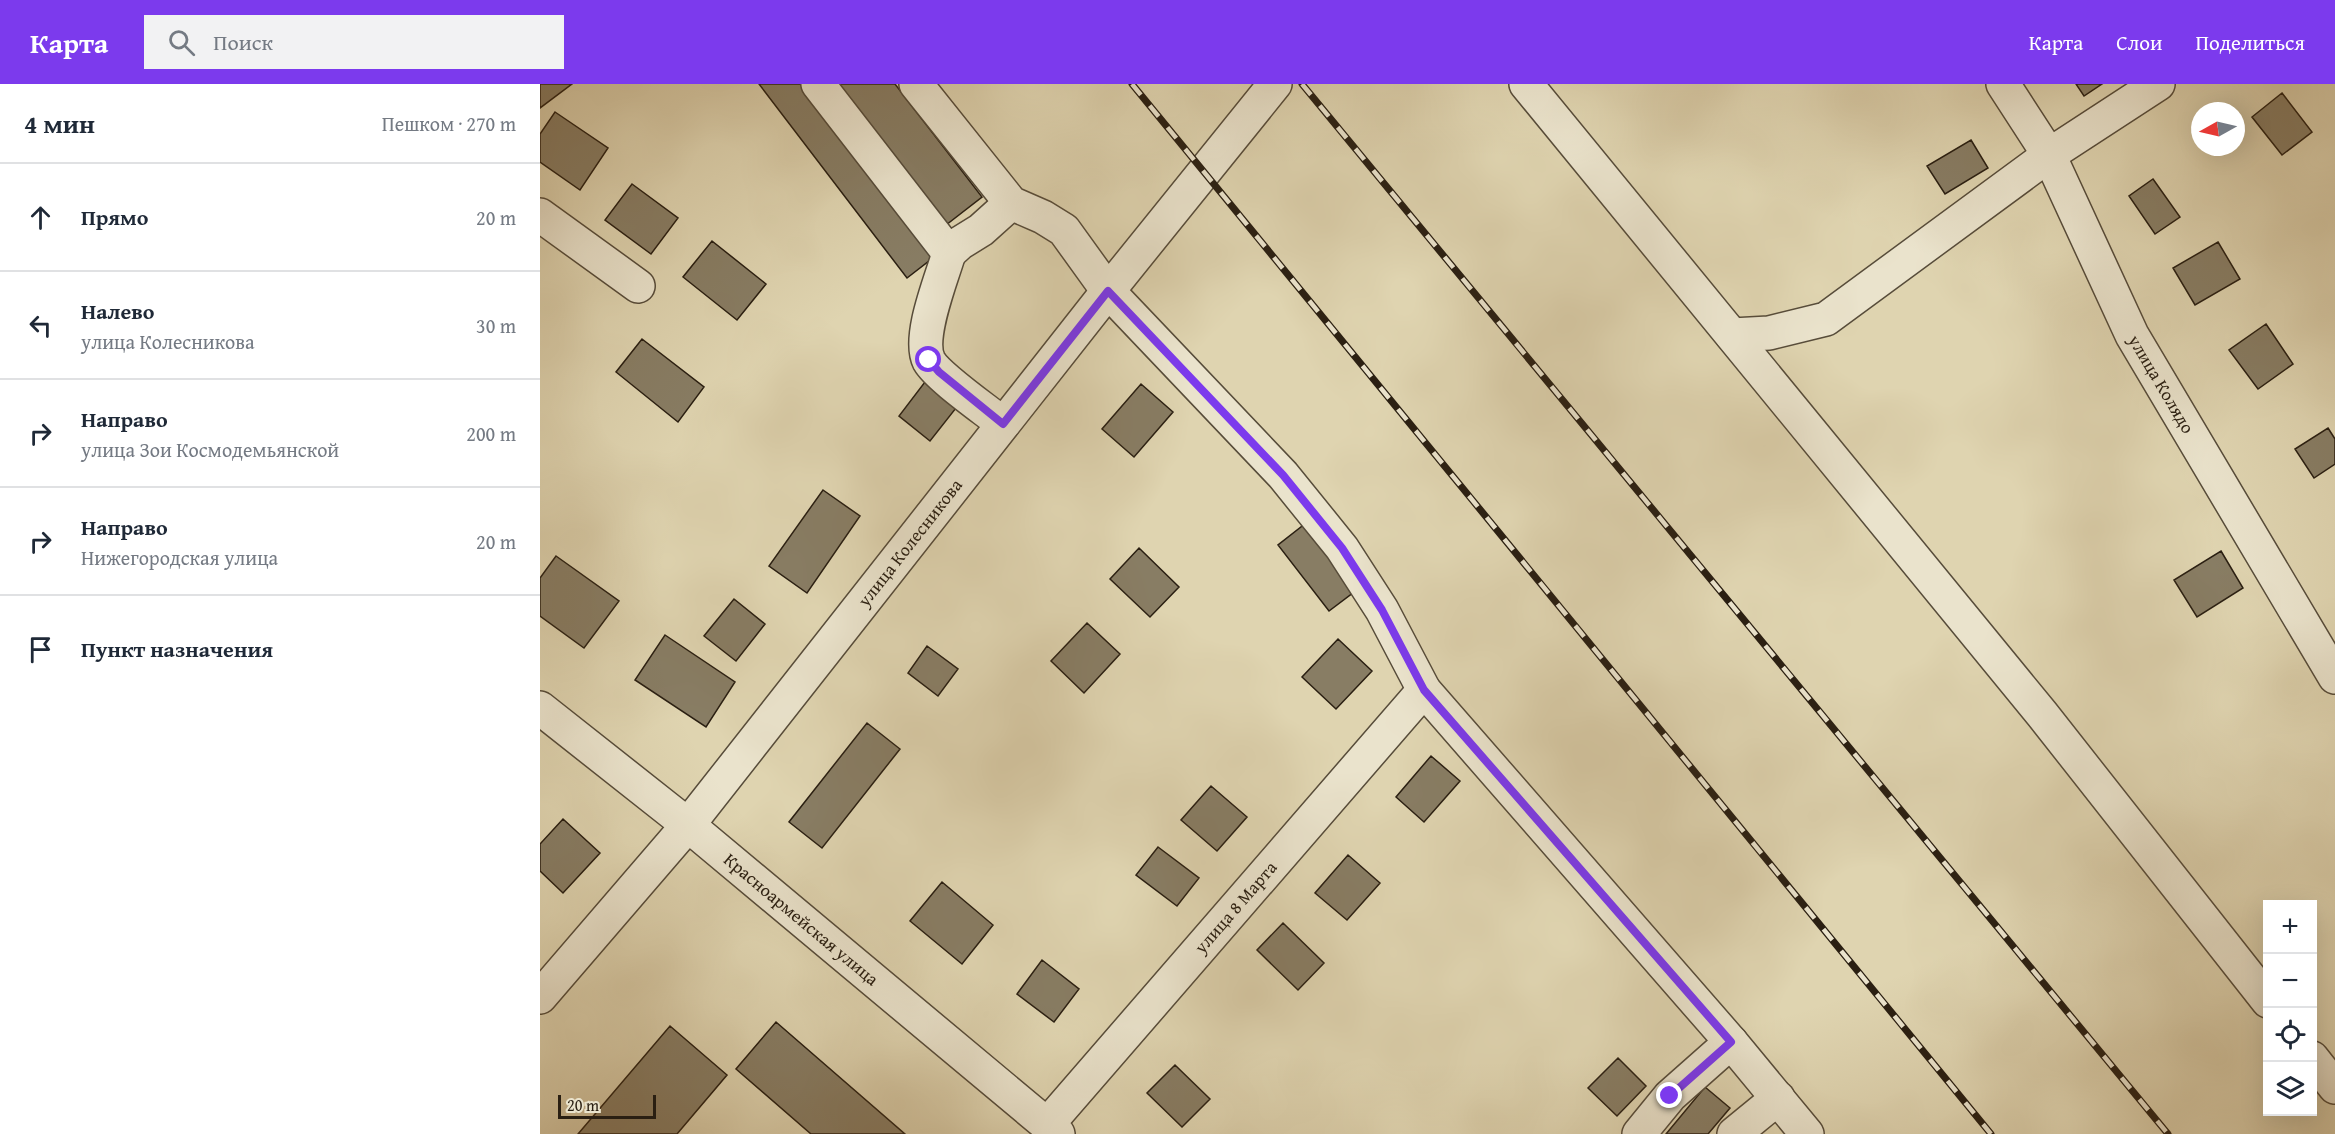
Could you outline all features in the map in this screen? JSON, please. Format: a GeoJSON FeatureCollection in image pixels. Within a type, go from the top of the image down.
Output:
{"type":"FeatureCollection","features":[{"type":"Feature","properties":{"kind":"street"},"geometry":{"type":"LineString","coordinates":[[818,84],[949,253]]}},
{"type":"Feature","properties":{"kind":"street"},"geometry":{"type":"LineString","coordinates":[[916,84],[1011,203],[1065,230],[1108,291],[1283,475],[1342,548],[1382,610],[1424,690],[1731,1042],[1808,1134]]}},
{"type":"Feature","properties":{"kind":"street","name":"улица Колесникова"},"geometry":{"type":"LineString","coordinates":[[540,997],[688,825],[1108,291],[1275,84]]}},
{"type":"Feature","properties":{"kind":"street"},"geometry":{"type":"LineString","coordinates":[[1526,84],[2042,714],[2263,995]]}},
{"type":"Feature","properties":{"kind":"street","name":"улица Колядо"},"geometry":{"type":"LineString","coordinates":[[2003,84],[2049,155],[2132,335],[2335,677]]}},
{"type":"Feature","properties":{"kind":"street"},"geometry":{"type":"LineString","coordinates":[[1732,335],[1769,333],[1826,319],[2049,155],[2158,84]]}},
{"type":"Feature","properties":{"kind":"street"},"geometry":{"type":"LineString","coordinates":[[1003,424],[939,372],[929,360],[926,348],[928,324],[949,253],[981,230],[1011,203]]}},
{"type":"Feature","properties":{"kind":"street"},"geometry":{"type":"LineString","coordinates":[[540,215],[638,286]]}},
{"type":"Feature","properties":{"kind":"street","name":"улица 8 Марта"},"geometry":{"type":"LineString","coordinates":[[1053,1129],[1424,690]]}},
{"type":"Feature","properties":{"kind":"street","name":"Красноармейская улица"},"geometry":{"type":"LineString","coordinates":[[540,708],[688,825],[1053,1129]]}},
{"type":"Feature","properties":{"kind":"street"},"geometry":{"type":"LineString","coordinates":[[1639,1134],[1670,1096],[1731,1042]]}},
{"type":"Feature","properties":{"kind":"street"},"geometry":{"type":"LineString","coordinates":[[2316,1062],[2335,1087]]}},
{"type":"Feature","properties":{"kind":"street"},"geometry":{"type":"LineString","coordinates":[[1734,1134],[1778,1098]]}},
{"type":"Feature","properties":{"kind":"building"},"geometry":{"type":"Polygon","coordinates":[[[540,84],[572,84],[540,108],[540,84]]]}},
{"type":"Feature","properties":{"kind":"building"},"geometry":{"type":"Polygon","coordinates":[[[759,84],[801,84],[934,257],[907,278],[759,84]]]}},
{"type":"Feature","properties":{"kind":"building"},"geometry":{"type":"Polygon","coordinates":[[[838,84],[895,84],[982,197],[946,225],[838,84]]]}},
{"type":"Feature","properties":{"kind":"building"},"geometry":{"type":"Polygon","coordinates":[[[2076,84],[2102,84],[2084,96],[2076,84]]]}},
{"type":"Feature","properties":{"kind":"building"},"geometry":{"type":"Polygon","coordinates":[[[2282,93],[2312,132],[2282,155],[2252,117],[2282,93]]]}},
{"type":"Feature","properties":{"kind":"building"},"geometry":{"type":"Polygon","coordinates":[[[555,112],[608,148],[580,190],[540,162],[540,134],[555,112]]]}},
{"type":"Feature","properties":{"kind":"building"},"geometry":{"type":"Polygon","coordinates":[[[1971,140],[1988,168],[1945,194],[1927,166],[1971,140]]]}},
{"type":"Feature","properties":{"kind":"building"},"geometry":{"type":"Polygon","coordinates":[[[2153,179],[2180,217],[2155,234],[2129,196],[2153,179]]]}},
{"type":"Feature","properties":{"kind":"building"},"geometry":{"type":"Polygon","coordinates":[[[632,184],[678,218],[651,254],[605,220],[632,184]]]}},
{"type":"Feature","properties":{"kind":"building"},"geometry":{"type":"Polygon","coordinates":[[[712,241],[766,284],[737,320],[683,277],[712,241]]]}},
{"type":"Feature","properties":{"kind":"building"},"geometry":{"type":"Polygon","coordinates":[[[2218,242],[2240,279],[2195,305],[2173,268],[2218,242]]]}},
{"type":"Feature","properties":{"kind":"building"},"geometry":{"type":"Polygon","coordinates":[[[2266,324],[2293,364],[2258,389],[2229,350],[2266,324]]]}},
{"type":"Feature","properties":{"kind":"building"},"geometry":{"type":"Polygon","coordinates":[[[642,339],[704,387],[678,422],[616,372],[642,339]]]}},
{"type":"Feature","properties":{"kind":"building"},"geometry":{"type":"Polygon","coordinates":[[[928,378],[960,403],[930,441],[899,416],[928,378]]]}},
{"type":"Feature","properties":{"kind":"building"},"geometry":{"type":"Polygon","coordinates":[[[1141,384],[1173,412],[1134,457],[1102,429],[1141,384]]]}},
{"type":"Feature","properties":{"kind":"building"},"geometry":{"type":"Polygon","coordinates":[[[2328,428],[2335,439],[2335,464],[2314,478],[2295,449],[2328,428]]]}},
{"type":"Feature","properties":{"kind":"building"},"geometry":{"type":"Polygon","coordinates":[[[823,490],[860,516],[807,593],[769,566],[823,490]]]}},
{"type":"Feature","properties":{"kind":"building"},"geometry":{"type":"Polygon","coordinates":[[[1306,523],[1358,589],[1329,611],[1278,545],[1306,523]]]}},
{"type":"Feature","properties":{"kind":"building"},"geometry":{"type":"Polygon","coordinates":[[[1139,548],[1179,587],[1150,617],[1110,579],[1139,548]]]}},
{"type":"Feature","properties":{"kind":"building"},"geometry":{"type":"Polygon","coordinates":[[[2221,551],[2243,588],[2197,617],[2174,580],[2221,551]]]}},
{"type":"Feature","properties":{"kind":"building"},"geometry":{"type":"Polygon","coordinates":[[[556,556],[619,601],[584,648],[540,616],[540,578],[556,556]]]}},
{"type":"Feature","properties":{"kind":"building"},"geometry":{"type":"Polygon","coordinates":[[[734,599],[765,624],[736,661],[704,636],[734,599]]]}},
{"type":"Feature","properties":{"kind":"building"},"geometry":{"type":"Polygon","coordinates":[[[1087,623],[1120,654],[1084,693],[1051,661],[1087,623]]]}},
{"type":"Feature","properties":{"kind":"building"},"geometry":{"type":"Polygon","coordinates":[[[665,635],[735,682],[706,727],[635,680],[665,635]]]}},
{"type":"Feature","properties":{"kind":"building"},"geometry":{"type":"Polygon","coordinates":[[[1338,639],[1372,671],[1336,709],[1302,677],[1338,639]]]}},
{"type":"Feature","properties":{"kind":"building"},"geometry":{"type":"Polygon","coordinates":[[[927,646],[958,669],[938,696],[908,673],[927,646]]]}},
{"type":"Feature","properties":{"kind":"building"},"geometry":{"type":"Polygon","coordinates":[[[867,723],[900,749],[822,848],[789,822],[867,723]]]}},
{"type":"Feature","properties":{"kind":"building"},"geometry":{"type":"Polygon","coordinates":[[[1431,756],[1460,781],[1424,822],[1396,797],[1431,756]]]}},
{"type":"Feature","properties":{"kind":"building"},"geometry":{"type":"Polygon","coordinates":[[[1211,786],[1247,817],[1217,851],[1181,820],[1211,786]]]}},
{"type":"Feature","properties":{"kind":"building"},"geometry":{"type":"Polygon","coordinates":[[[563,819],[600,853],[563,893],[540,871],[540,844],[563,819]]]}},
{"type":"Feature","properties":{"kind":"building"},"geometry":{"type":"Polygon","coordinates":[[[1158,847],[1199,878],[1177,906],[1136,875],[1158,847]]]}},
{"type":"Feature","properties":{"kind":"building"},"geometry":{"type":"Polygon","coordinates":[[[1348,855],[1380,883],[1347,920],[1315,893],[1348,855]]]}},
{"type":"Feature","properties":{"kind":"building"},"geometry":{"type":"Polygon","coordinates":[[[942,882],[993,925],[962,964],[910,921],[942,882]]]}},
{"type":"Feature","properties":{"kind":"building"},"geometry":{"type":"Polygon","coordinates":[[[1283,923],[1324,963],[1298,990],[1257,950],[1283,923]]]}},
{"type":"Feature","properties":{"kind":"building"},"geometry":{"type":"Polygon","coordinates":[[[1042,960],[1079,989],[1054,1022],[1017,994],[1042,960]]]}},
{"type":"Feature","properties":{"kind":"building"},"geometry":{"type":"Polygon","coordinates":[[[776,1022],[905,1134],[811,1134],[736,1069],[776,1022]]]}},
{"type":"Feature","properties":{"kind":"building"},"geometry":{"type":"Polygon","coordinates":[[[670,1026],[727,1075],[677,1134],[578,1134],[670,1026]]]}},
{"type":"Feature","properties":{"kind":"building"},"geometry":{"type":"Polygon","coordinates":[[[1618,1058],[1646,1086],[1617,1116],[1588,1088],[1618,1058]]]}},
{"type":"Feature","properties":{"kind":"building"},"geometry":{"type":"Polygon","coordinates":[[[1175,1065],[1210,1099],[1182,1127],[1147,1093],[1175,1065]]]}},
{"type":"Feature","properties":{"kind":"building"},"geometry":{"type":"Polygon","coordinates":[[[1705,1087],[1730,1108],[1708,1134],[1666,1134],[1705,1087]]]}},
{"type":"Feature","properties":{"kind":"railway"},"geometry":{"type":"LineString","coordinates":[[1132,84],[1991,1134]]}},
{"type":"Feature","properties":{"kind":"railway"},"geometry":{"type":"LineString","coordinates":[[1302,84],[2168,1134]]}},
{"type":"Feature","properties":{"kind":"route"},"geometry":{"type":"LineString","coordinates":[[929,360],[939,372],[1003,424],[1108,291],[1283,475],[1342,548],[1382,610],[1424,690],[1731,1042],[1670,1096]]}}]}
